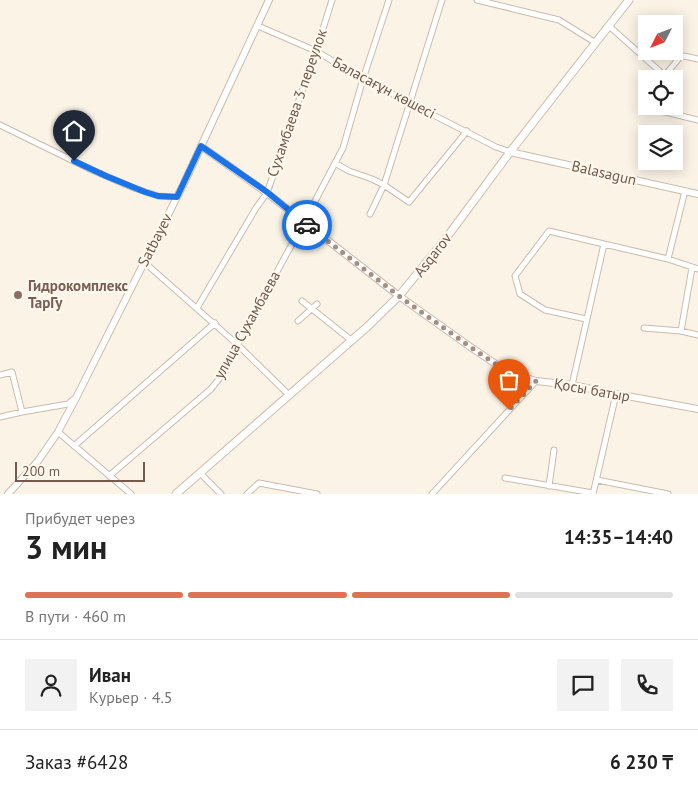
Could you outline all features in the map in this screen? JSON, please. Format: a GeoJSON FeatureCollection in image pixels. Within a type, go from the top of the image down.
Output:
{"type":"FeatureCollection","features":[{"type":"Feature","properties":{"kind":"main road","name":"Asqarov"},"geometry":{"type":"LineString","coordinates":[[176,494],[399,296],[447,237],[510,152],[629,0]]}},
{"type":"Feature","properties":{"kind":"street","name":"Satbayev"},"geometry":{"type":"LineString","coordinates":[[8,494],[38,461],[58,432],[76,398],[177,197],[269,0]]}},
{"type":"Feature","properties":{"kind":"street","name":"Сухамбаева 3 переулок"},"geometry":{"type":"LineString","coordinates":[[197,308],[267,192],[332,0]]}},
{"type":"Feature","properties":{"kind":"street","name":"улица Сухамбаева"},"geometry":{"type":"LineString","coordinates":[[110,476],[216,384],[226,370],[255,311],[342,148],[389,0]]}},
{"type":"Feature","properties":{"kind":"street"},"geometry":{"type":"LineString","coordinates":[[370,214],[384,185],[442,0]]}},
{"type":"Feature","properties":{"kind":"street"},"geometry":{"type":"LineString","coordinates":[[476,0],[559,20],[596,43]]}},
{"type":"Feature","properties":{"kind":"street","name":"Баласағұн көшесі"},"geometry":{"type":"LineString","coordinates":[[258,26],[316,51],[363,79],[496,147],[510,152]]}},
{"type":"Feature","properties":{"kind":"street"},"geometry":{"type":"LineString","coordinates":[[609,26],[656,70]]}},
{"type":"Feature","properties":{"kind":"street"},"geometry":{"type":"LineString","coordinates":[[670,70],[681,56],[698,59]]}},
{"type":"Feature","properties":{"kind":"street"},"geometry":{"type":"LineString","coordinates":[[678,115],[698,120]]}},
{"type":"Feature","properties":{"kind":"street"},"geometry":{"type":"LineString","coordinates":[[0,125],[92,170],[134,188],[158,196],[177,197]]}},
{"type":"Feature","properties":{"kind":"street"},"geometry":{"type":"LineString","coordinates":[[335,163],[349,171],[384,185],[409,202],[467,131]]}},
{"type":"Feature","properties":{"kind":"street","name":"Қосы батыр"},"geometry":{"type":"LineString","coordinates":[[201,146],[267,192],[399,296],[509,373],[536,381],[572,385],[698,409]]}},
{"type":"Feature","properties":{"kind":"street","name":"Balasagun"},"geometry":{"type":"LineString","coordinates":[[510,152],[698,194]]}},
{"type":"Feature","properties":{"kind":"street"},"geometry":{"type":"LineString","coordinates":[[668,259],[685,191]]}},
{"type":"Feature","properties":{"kind":"street"},"geometry":{"type":"LineString","coordinates":[[586,320],[545,310],[520,294],[515,276],[549,231],[668,259],[695,268],[681,331]]}},
{"type":"Feature","properties":{"kind":"street"},"geometry":{"type":"LineString","coordinates":[[572,385],[604,244]]}},
{"type":"Feature","properties":{"kind":"street"},"geometry":{"type":"LineString","coordinates":[[144,262],[215,323],[289,395]]}},
{"type":"Feature","properties":{"kind":"street"},"geometry":{"type":"LineString","coordinates":[[302,300],[351,340]]}},
{"type":"Feature","properties":{"kind":"street"},"geometry":{"type":"LineString","coordinates":[[298,320],[317,304]]}},
{"type":"Feature","properties":{"kind":"street"},"geometry":{"type":"LineString","coordinates":[[74,446],[215,323]]}},
{"type":"Feature","properties":{"kind":"street"},"geometry":{"type":"LineString","coordinates":[[644,328],[698,334]]}},
{"type":"Feature","properties":{"kind":"street"},"geometry":{"type":"LineString","coordinates":[[0,375],[12,372],[22,412]]}},
{"type":"Feature","properties":{"kind":"street"},"geometry":{"type":"LineString","coordinates":[[432,494],[536,381]]}},
{"type":"Feature","properties":{"kind":"street"},"geometry":{"type":"LineString","coordinates":[[505,478],[593,494],[616,394]]}},
{"type":"Feature","properties":{"kind":"street"},"geometry":{"type":"LineString","coordinates":[[0,417],[68,404],[76,398]]}},
{"type":"Feature","properties":{"kind":"street"},"geometry":{"type":"LineString","coordinates":[[58,432],[131,494]]}},
{"type":"Feature","properties":{"kind":"street"},"geometry":{"type":"LineString","coordinates":[[550,486],[554,450]]}},
{"type":"Feature","properties":{"kind":"street"},"geometry":{"type":"LineString","coordinates":[[200,473],[221,494]]}},
{"type":"Feature","properties":{"kind":"street"},"geometry":{"type":"LineString","coordinates":[[597,480],[647,492],[668,494]]}},
{"type":"Feature","properties":{"kind":"street"},"geometry":{"type":"LineString","coordinates":[[247,494],[259,483],[317,494]]}},
{"type":"Feature","properties":{"kind":"way so far"},"geometry":{"type":"LineString","coordinates":[[307,225],[399,296],[469,346],[509,373],[536,381],[509,410]]}},
{"type":"Feature","properties":{"kind":"place","name":"Гидрокомплекс ТарГу"},"geometry":{"type":"Point","coordinates":[18,295]}},
{"type":"Feature","properties":{"kind":"route"},"geometry":{"type":"LineString","coordinates":[[74,161],[145,192],[158,196],[177,197],[201,146],[267,192],[307,225]]}}]}
